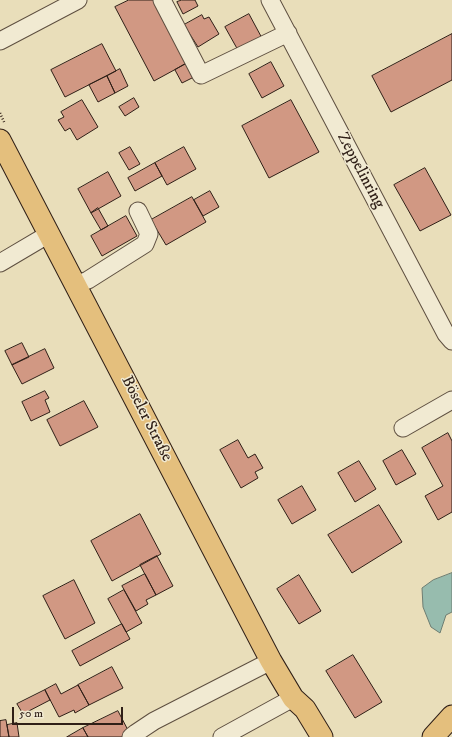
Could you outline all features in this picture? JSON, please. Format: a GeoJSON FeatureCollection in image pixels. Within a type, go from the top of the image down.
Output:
{"type":"FeatureCollection","features":[{"type":"Feature","properties":{"kind":"main road","name":"Böseler Straße"},"geometry":{"type":"LineString","coordinates":[[0,140],[271,661],[293,698],[307,737]]}},
{"type":"Feature","properties":{"kind":"main road","name":"Böseler Straße"},"geometry":{"type":"LineString","coordinates":[[293,698],[305,709],[322,737]]}},
{"type":"Feature","properties":{"kind":"main road"},"geometry":{"type":"LineString","coordinates":[[432,737],[452,716]]}},
{"type":"Feature","properties":{"kind":"street"},"geometry":{"type":"LineString","coordinates":[[0,42],[78,0]]}},
{"type":"Feature","properties":{"kind":"street"},"geometry":{"type":"LineString","coordinates":[[162,0],[201,75],[288,33]]}},
{"type":"Feature","properties":{"kind":"street","name":"Zeppelinring"},"geometry":{"type":"LineString","coordinates":[[270,0],[446,334],[452,340]]}},
{"type":"Feature","properties":{"kind":"street"},"geometry":{"type":"LineString","coordinates":[[76,285],[88,280],[145,244],[149,234],[138,211]]}},
{"type":"Feature","properties":{"kind":"street"},"geometry":{"type":"LineString","coordinates":[[0,263],[50,234]]}},
{"type":"Feature","properties":{"kind":"street"},"geometry":{"type":"LineString","coordinates":[[403,428],[452,400]]}},
{"type":"Feature","properties":{"kind":"street"},"geometry":{"type":"LineString","coordinates":[[131,737],[154,721],[271,661]]}},
{"type":"Feature","properties":{"kind":"street"},"geometry":{"type":"LineString","coordinates":[[222,737],[293,698]]}},
{"type":"Feature","properties":{"kind":"shaded area"},"geometry":{"type":"Polygon","coordinates":[[[452,573],[452,612],[446,615],[440,633],[431,627],[423,607],[422,588],[433,580],[452,573]]]}},
{"type":"Feature","properties":{"kind":"building"},"geometry":{"type":"Polygon","coordinates":[[[129,0],[154,0],[187,63],[154,81],[115,7],[129,0]]]}},
{"type":"Feature","properties":{"kind":"building"},"geometry":{"type":"Polygon","coordinates":[[[182,0],[195,0],[198,6],[183,14],[177,2],[182,0]]]}},
{"type":"Feature","properties":{"kind":"building"},"geometry":{"type":"Polygon","coordinates":[[[249,14],[263,40],[239,52],[225,27],[249,14]]]}},
{"type":"Feature","properties":{"kind":"building"},"geometry":{"type":"Polygon","coordinates":[[[202,15],[204,19],[209,17],[219,34],[198,47],[184,25],[202,15]]]}},
{"type":"Feature","properties":{"kind":"building"},"geometry":{"type":"Polygon","coordinates":[[[452,34],[452,80],[391,112],[372,76],[452,34]]]}},
{"type":"Feature","properties":{"kind":"building"},"geometry":{"type":"Polygon","coordinates":[[[102,44],[116,71],[65,97],[51,70],[102,44]]]}},
{"type":"Feature","properties":{"kind":"building"},"geometry":{"type":"Polygon","coordinates":[[[271,62],[284,86],[262,98],[249,74],[271,62]]]}},
{"type":"Feature","properties":{"kind":"building"},"geometry":{"type":"Polygon","coordinates":[[[187,63],[194,77],[182,83],[175,70],[187,63]]]}},
{"type":"Feature","properties":{"kind":"building"},"geometry":{"type":"Polygon","coordinates":[[[120,69],[128,86],[115,93],[107,76],[120,69]]]}},
{"type":"Feature","properties":{"kind":"building"},"geometry":{"type":"Polygon","coordinates":[[[107,76],[115,93],[98,102],[89,85],[107,76]]]}},
{"type":"Feature","properties":{"kind":"building"},"geometry":{"type":"Polygon","coordinates":[[[134,98],[139,107],[125,116],[119,107],[134,98]]]}},
{"type":"Feature","properties":{"kind":"building"},"geometry":{"type":"Polygon","coordinates":[[[82,100],[98,127],[77,140],[70,128],[65,131],[58,120],[64,117],[61,112],[82,100]]]}},
{"type":"Feature","properties":{"kind":"building"},"geometry":{"type":"Polygon","coordinates":[[[291,100],[319,152],[269,178],[242,126],[291,100]]]}},
{"type":"Feature","properties":{"kind":"building"},"geometry":{"type":"Polygon","coordinates":[[[130,147],[140,164],[129,170],[119,153],[130,147]]]}},
{"type":"Feature","properties":{"kind":"building"},"geometry":{"type":"Polygon","coordinates":[[[184,147],[196,169],[167,185],[155,163],[184,147]]]}},
{"type":"Feature","properties":{"kind":"building"},"geometry":{"type":"Polygon","coordinates":[[[155,163],[162,176],[135,191],[128,178],[155,163]]]}},
{"type":"Feature","properties":{"kind":"building"},"geometry":{"type":"Polygon","coordinates":[[[425,168],[451,215],[420,231],[394,185],[425,168]]]}},
{"type":"Feature","properties":{"kind":"building"},"geometry":{"type":"Polygon","coordinates":[[[108,172],[121,196],[91,213],[78,189],[108,172]]]}},
{"type":"Feature","properties":{"kind":"building"},"geometry":{"type":"Polygon","coordinates":[[[210,191],[219,207],[203,216],[194,200],[210,191]]]}},
{"type":"Feature","properties":{"kind":"building"},"geometry":{"type":"Polygon","coordinates":[[[192,197],[206,222],[166,245],[151,220],[192,197]]]}},
{"type":"Feature","properties":{"kind":"building"},"geometry":{"type":"Polygon","coordinates":[[[98,208],[108,226],[101,230],[91,213],[98,208]]]}},
{"type":"Feature","properties":{"kind":"building"},"geometry":{"type":"Polygon","coordinates":[[[126,216],[137,236],[102,256],[91,236],[126,216]]]}},
{"type":"Feature","properties":{"kind":"building"},"geometry":{"type":"Polygon","coordinates":[[[22,343],[29,357],[12,365],[5,351],[22,343]]]}},
{"type":"Feature","properties":{"kind":"building"},"geometry":{"type":"Polygon","coordinates":[[[45,349],[54,368],[22,384],[12,365],[45,349]]]}},
{"type":"Feature","properties":{"kind":"building"},"geometry":{"type":"Polygon","coordinates":[[[45,391],[49,398],[45,400],[50,412],[31,421],[22,402],[45,391]]]}},
{"type":"Feature","properties":{"kind":"building"},"geometry":{"type":"Polygon","coordinates":[[[84,401],[98,427],[60,446],[47,420],[84,401]]]}},
{"type":"Feature","properties":{"kind":"building"},"geometry":{"type":"Polygon","coordinates":[[[448,433],[452,441],[452,512],[438,520],[425,496],[443,486],[422,448],[448,433]]]}},
{"type":"Feature","properties":{"kind":"building"},"geometry":{"type":"Polygon","coordinates":[[[238,440],[248,458],[255,454],[263,468],[255,472],[258,478],[241,488],[220,450],[238,440]]]}},
{"type":"Feature","properties":{"kind":"building"},"geometry":{"type":"Polygon","coordinates":[[[402,450],[416,474],[396,485],[383,461],[402,450]]]}},
{"type":"Feature","properties":{"kind":"building"},"geometry":{"type":"Polygon","coordinates":[[[359,461],[376,489],[355,502],[338,473],[359,461]]]}},
{"type":"Feature","properties":{"kind":"building"},"geometry":{"type":"Polygon","coordinates":[[[302,486],[316,510],[292,524],[278,500],[302,486]]]}},
{"type":"Feature","properties":{"kind":"building"},"geometry":{"type":"Polygon","coordinates":[[[379,505],[402,542],[352,573],[328,535],[379,505]]]}},
{"type":"Feature","properties":{"kind":"building"},"geometry":{"type":"Polygon","coordinates":[[[140,514],[161,554],[112,581],[91,541],[140,514]]]}},
{"type":"Feature","properties":{"kind":"building"},"geometry":{"type":"Polygon","coordinates":[[[157,556],[173,586],[156,595],[140,565],[157,556]]]}},
{"type":"Feature","properties":{"kind":"building"},"geometry":{"type":"Polygon","coordinates":[[[145,574],[156,595],[146,600],[148,604],[136,611],[122,586],[145,574]]]}},
{"type":"Feature","properties":{"kind":"building"},"geometry":{"type":"Polygon","coordinates":[[[299,575],[321,611],[299,624],[277,589],[299,575]]]}},
{"type":"Feature","properties":{"kind":"building"},"geometry":{"type":"Polygon","coordinates":[[[74,580],[95,623],[65,639],[43,596],[74,580]]]}},
{"type":"Feature","properties":{"kind":"building"},"geometry":{"type":"Polygon","coordinates":[[[124,590],[142,623],[126,632],[108,599],[124,590]]]}},
{"type":"Feature","properties":{"kind":"building"},"geometry":{"type":"Polygon","coordinates":[[[122,624],[130,639],[80,666],[72,651],[122,624]]]}},
{"type":"Feature","properties":{"kind":"building"},"geometry":{"type":"Polygon","coordinates":[[[353,655],[382,702],[355,718],[326,671],[353,655]]]}},
{"type":"Feature","properties":{"kind":"building"},"geometry":{"type":"Polygon","coordinates":[[[112,667],[123,688],[89,705],[78,685],[112,667]]]}},
{"type":"Feature","properties":{"kind":"building"},"geometry":{"type":"Polygon","coordinates":[[[56,684],[61,694],[78,685],[89,705],[75,713],[74,710],[59,717],[45,690],[56,684]]]}},
{"type":"Feature","properties":{"kind":"building"},"geometry":{"type":"Polygon","coordinates":[[[45,690],[50,700],[23,714],[17,704],[45,690]]]}},
{"type":"Feature","properties":{"kind":"building"},"geometry":{"type":"Polygon","coordinates":[[[118,711],[130,734],[124,737],[88,737],[83,728],[118,711]]]}},
{"type":"Feature","properties":{"kind":"building"},"geometry":{"type":"Polygon","coordinates":[[[6,720],[9,737],[0,737],[0,721],[6,720]]]}},
{"type":"Feature","properties":{"kind":"building"},"geometry":{"type":"Polygon","coordinates":[[[17,723],[19,737],[9,737],[7,725],[17,723]]]}},
{"type":"Feature","properties":{"kind":"building"},"geometry":{"type":"Polygon","coordinates":[[[83,728],[88,737],[67,737],[83,728]]]}}]}
